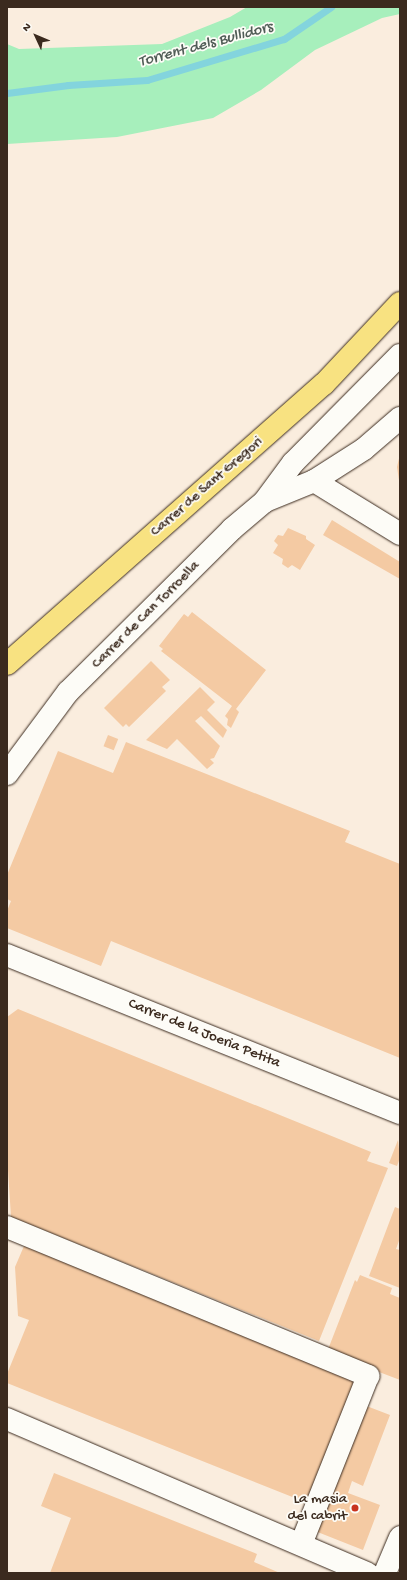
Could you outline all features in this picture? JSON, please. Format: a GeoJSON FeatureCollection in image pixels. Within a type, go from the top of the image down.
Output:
{"type":"FeatureCollection","features":[{"type":"Feature","properties":{"kind":"main road","name":"Carrer de Sant Gregori"},"geometry":{"type":"LineString","coordinates":[[7,664],[324,384],[400,303]]}},
{"type":"Feature","properties":{"kind":"street","name":"Carrer de Can Torroella"},"geometry":{"type":"LineString","coordinates":[[7,774],[68,692],[232,529],[264,502],[294,463],[400,355]]}},
{"type":"Feature","properties":{"kind":"street"},"geometry":{"type":"LineString","coordinates":[[264,502],[314,481],[364,449],[400,418]]}},
{"type":"Feature","properties":{"kind":"street"},"geometry":{"type":"LineString","coordinates":[[314,481],[400,534]]}},
{"type":"Feature","properties":{"kind":"street","name":"Carrer de la Joeria Petita"},"geometry":{"type":"LineString","coordinates":[[7,955],[400,1113]]}},
{"type":"Feature","properties":{"kind":"street"},"geometry":{"type":"LineString","coordinates":[[7,1227],[368,1376],[301,1544]]}},
{"type":"Feature","properties":{"kind":"street"},"geometry":{"type":"LineString","coordinates":[[7,1419],[367,1573]]}},
{"type":"Feature","properties":{"kind":"street"},"geometry":{"type":"LineString","coordinates":[[385,1573],[400,1538]]}},
{"type":"Feature","properties":{"kind":"green space"},"geometry":{"type":"Polygon","coordinates":[[[247,7],[400,7],[400,14],[382,18],[315,50],[261,90],[213,118],[117,137],[7,144],[7,44],[19,49],[162,44],[230,17],[247,7]]]}},
{"type":"Feature","properties":{"kind":"building"},"geometry":{"type":"Polygon","coordinates":[[[400,454],[400,487],[397,467],[400,454]]]}},
{"type":"Feature","properties":{"kind":"building"},"geometry":{"type":"Polygon","coordinates":[[[332,520],[400,562],[400,579],[323,535],[332,520]]]}},
{"type":"Feature","properties":{"kind":"building"},"geometry":{"type":"Polygon","coordinates":[[[288,528],[306,536],[306,539],[315,545],[300,570],[292,565],[288,568],[282,564],[283,559],[273,553],[278,545],[274,541],[278,535],[283,536],[288,528]]]}},
{"type":"Feature","properties":{"kind":"building"},"geometry":{"type":"Polygon","coordinates":[[[192,612],[266,670],[236,709],[239,712],[231,728],[227,725],[228,719],[225,716],[232,706],[161,651],[163,649],[159,646],[184,614],[188,617],[192,612]]]}},
{"type":"Feature","properties":{"kind":"building"},"geometry":{"type":"Polygon","coordinates":[[[151,661],[170,680],[162,687],[166,691],[129,727],[126,724],[123,727],[104,708],[151,661]]]}},
{"type":"Feature","properties":{"kind":"building"},"geometry":{"type":"Polygon","coordinates":[[[200,687],[215,702],[207,710],[227,730],[223,738],[201,716],[195,721],[220,746],[214,758],[210,759],[214,763],[207,769],[177,739],[167,749],[146,740],[200,687]]]}},
{"type":"Feature","properties":{"kind":"building"},"geometry":{"type":"Polygon","coordinates":[[[108,735],[118,739],[114,750],[104,746],[108,735]]]}},
{"type":"Feature","properties":{"kind":"building"},"geometry":{"type":"Polygon","coordinates":[[[126,742],[350,831],[345,842],[400,864],[400,1058],[111,941],[101,966],[7,928],[7,911],[11,901],[7,899],[7,875],[58,751],[113,773],[126,742]]]}},
{"type":"Feature","properties":{"kind":"building"},"geometry":{"type":"Polygon","coordinates":[[[18,1009],[371,1152],[367,1161],[388,1168],[319,1341],[11,1217],[7,1155],[7,1017],[18,1009]]]}},
{"type":"Feature","properties":{"kind":"building"},"geometry":{"type":"Polygon","coordinates":[[[398,1140],[400,1158],[397,1166],[389,1163],[398,1140]]]}},
{"type":"Feature","properties":{"kind":"building"},"geometry":{"type":"Polygon","coordinates":[[[395,1207],[400,1209],[400,1238],[396,1249],[400,1250],[400,1288],[369,1276],[395,1207]]]}},
{"type":"Feature","properties":{"kind":"building"},"geometry":{"type":"Polygon","coordinates":[[[24,1246],[359,1378],[310,1504],[7,1383],[7,1374],[29,1320],[18,1316],[15,1267],[24,1246]]]}},
{"type":"Feature","properties":{"kind":"building"},"geometry":{"type":"Polygon","coordinates":[[[360,1275],[392,1288],[390,1294],[400,1298],[400,1380],[327,1352],[355,1280],[357,1282],[360,1275]]]}},
{"type":"Feature","properties":{"kind":"building"},"geometry":{"type":"Polygon","coordinates":[[[364,1405],[390,1415],[363,1486],[352,1481],[348,1493],[380,1505],[363,1550],[315,1531],[364,1405]]]}},
{"type":"Feature","properties":{"kind":"building"},"geometry":{"type":"Polygon","coordinates":[[[54,1473],[257,1554],[254,1562],[280,1573],[50,1573],[71,1518],[41,1506],[54,1473]]]}},
{"type":"Feature","properties":{"kind":"waterway","name":"Torrent dels Bullidors"},"geometry":{"type":"LineString","coordinates":[[7,93],[68,85],[147,80],[284,39],[331,7]]}},
{"type":"Feature","properties":{"kind":"place","name":"La masia del cabrit"},"geometry":{"type":"Point","coordinates":[355,1508]}}]}
